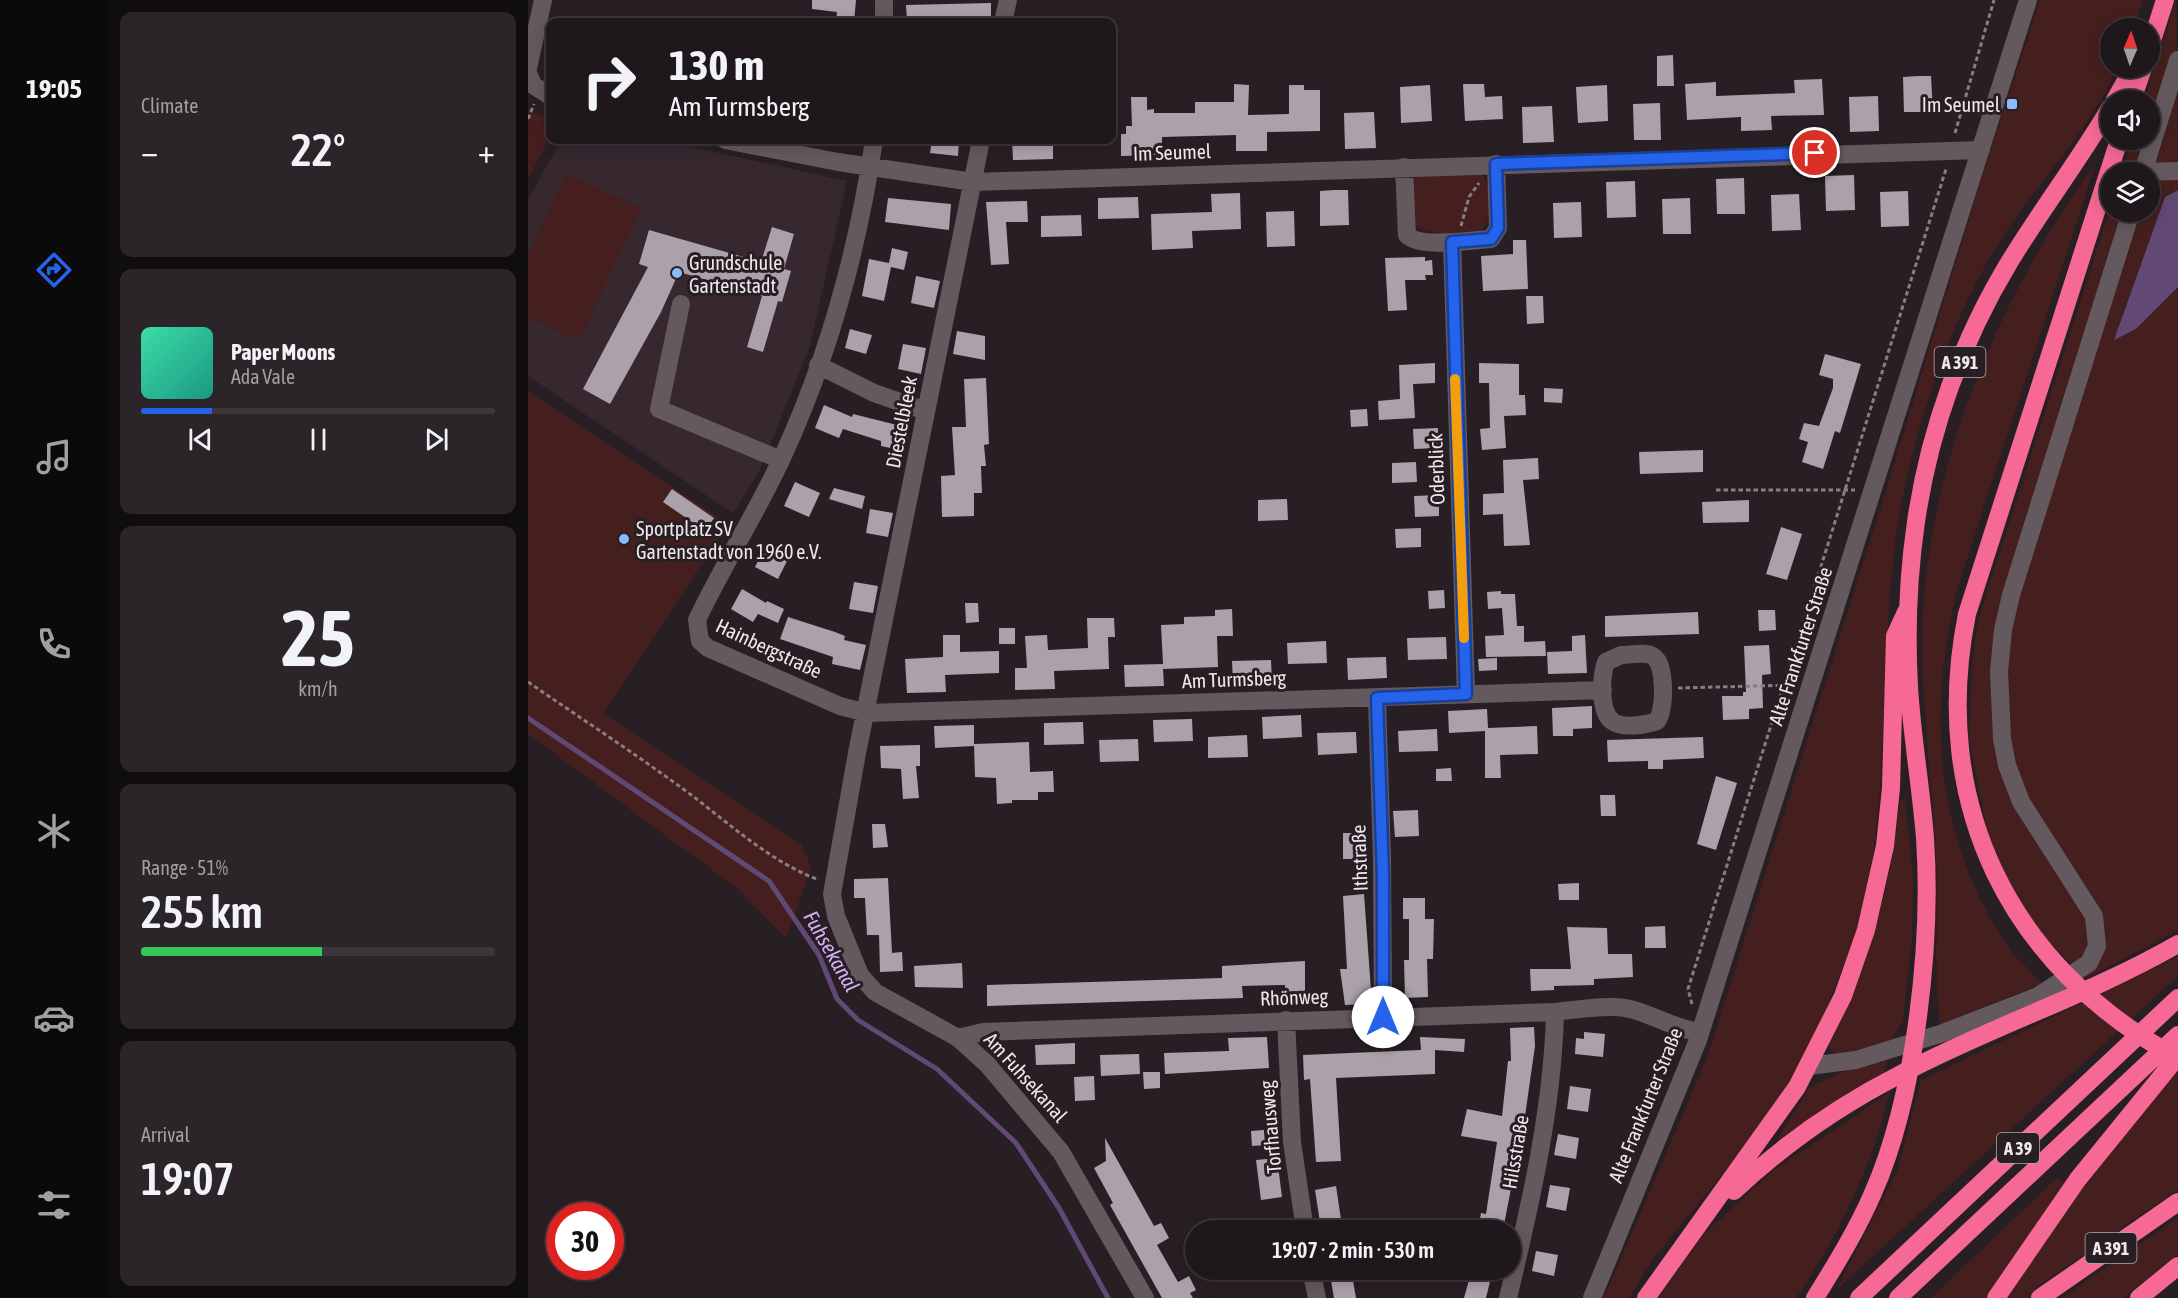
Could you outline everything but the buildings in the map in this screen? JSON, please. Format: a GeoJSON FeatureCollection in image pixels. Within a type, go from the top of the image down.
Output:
{"type":"FeatureCollection","features":[{"type":"Feature","properties":{"kind":"highway"},"geometry":{"type":"LineString","coordinates":[[2157,18],[2164,1]]}},
{"type":"Feature","properties":{"kind":"highway"},"geometry":{"type":"LineString","coordinates":[[2159,18],[2164,1]]}},
{"type":"Feature","properties":{"kind":"highway","name":"A 391"},"geometry":{"type":"LineString","coordinates":[[1815,1298],[1839,1260],[1874,1192],[1892,1140],[1918,1011],[1926,901],[1925,838],[1909,686],[1909,605],[1914,542],[1924,480],[1934,439],[1959,364],[2009,263],[2100,123]]}},
{"type":"Feature","properties":{"kind":"highway"},"geometry":{"type":"LineString","coordinates":[[1996,1298],[2078,1179],[2178,1057],[2117,1020],[2076,987],[2036,942],[2005,893],[1981,840],[1969,804],[1957,728],[1958,671],[1967,614],[2117,150]]}},
{"type":"Feature","properties":{"kind":"highway"},"geometry":{"type":"LineString","coordinates":[[1646,1298],[1707,1217],[1809,1066],[1854,969],[1880,873],[1891,788],[1895,636],[1909,605]]}},
{"type":"Feature","properties":{"kind":"highway"},"geometry":{"type":"LineString","coordinates":[[1707,1217],[1760,1167],[1792,1141],[1862,1095],[1902,1073],[2108,981],[2178,944]]}},
{"type":"Feature","properties":{"kind":"highway","name":"A 39"},"geometry":{"type":"LineString","coordinates":[[1859,1298],[2178,998]]}},
{"type":"Feature","properties":{"kind":"highway","name":"A 39"},"geometry":{"type":"LineString","coordinates":[[1898,1298],[2178,1035]]}},
{"type":"Feature","properties":{"kind":"highway","name":"A 391"},"geometry":{"type":"LineString","coordinates":[[2043,1296],[2178,1202]]}},
{"type":"Feature","properties":{"kind":"highway"},"geometry":{"type":"LineString","coordinates":[[2139,1298],[2178,1266]]}},
{"type":"Feature","properties":{"kind":"street"},"geometry":{"type":"LineString","coordinates":[[528,68],[543,0]]}},
{"type":"Feature","properties":{"kind":"street"},"geometry":{"type":"LineString","coordinates":[[884,0],[884,18]]}},
{"type":"Feature","properties":{"kind":"street"},"geometry":{"type":"LineString","coordinates":[[1004,18],[1008,0]]}},
{"type":"Feature","properties":{"kind":"street","name":"Alte Frankfurter Straße"},"geometry":{"type":"LineString","coordinates":[[1592,1298],[1625,1214],[1684,1080],[2028,0]]}},
{"type":"Feature","properties":{"kind":"street"},"geometry":{"type":"LineString","coordinates":[[2146,162],[2178,60]]}},
{"type":"Feature","properties":{"kind":"street"},"geometry":{"type":"LineString","coordinates":[[528,73],[533,85],[546,93]]}},
{"type":"Feature","properties":{"kind":"street","name":"Im Seumel"},"geometry":{"type":"LineString","coordinates":[[746,144],[870,168],[973,182],[1952,149],[1982,150]]}},
{"type":"Feature","properties":{"kind":"street","name":"Hainbergstraße"},"geometry":{"type":"LineString","coordinates":[[867,713],[840,706],[708,648],[700,640],[697,620],[781,459],[818,365],[853,250],[873,144]]}},
{"type":"Feature","properties":{"kind":"street","name":"Diestelbleek"},"geometry":{"type":"LineString","coordinates":[[867,713],[980,144]]}},
{"type":"Feature","properties":{"kind":"street"},"geometry":{"type":"LineString","coordinates":[[1404,167],[1407,235],[1418,241],[1452,242],[1491,239],[1496,234],[1498,228],[1496,164]]}},
{"type":"Feature","properties":{"kind":"street"},"geometry":{"type":"LineString","coordinates":[[2160,172],[2178,171]]}},
{"type":"Feature","properties":{"kind":"street"},"geometry":{"type":"LineString","coordinates":[[1809,1066],[1856,1060],[1943,1033],[2038,996],[2089,963],[2097,946],[2094,916],[2012,784],[2002,739],[2000,649],[2011,595],[2128,222]]}},
{"type":"Feature","properties":{"kind":"street","name":"Oderblick"},"geometry":{"type":"LineString","coordinates":[[1452,242],[1466,694]]}},
{"type":"Feature","properties":{"kind":"street"},"geometry":{"type":"LineString","coordinates":[[681,304],[659,409],[781,459]]}},
{"type":"Feature","properties":{"kind":"street"},"geometry":{"type":"LineString","coordinates":[[818,365],[874,393],[926,411]]}},
{"type":"Feature","properties":{"kind":"street"},"geometry":{"type":"LineString","coordinates":[[1651,655],[1657,659],[1661,668],[1663,713],[1658,721],[1650,724],[1614,723],[1605,711],[1603,690],[1606,662],[1621,656],[1651,655]]}},
{"type":"Feature","properties":{"kind":"street","name":"Am Turmsberg"},"geometry":{"type":"LineString","coordinates":[[867,713],[1603,690]]}},
{"type":"Feature","properties":{"kind":"street","name":"Ithstraße"},"geometry":{"type":"LineString","coordinates":[[1377,698],[1383,869],[1383,1017]]}},
{"type":"Feature","properties":{"kind":"street","name":"Am Fuhsekanal"},"geometry":{"type":"LineString","coordinates":[[867,713],[832,884],[836,916],[849,954],[866,983],[908,1012],[958,1038],[987,1064],[1061,1152],[1145,1298]]}},
{"type":"Feature","properties":{"kind":"street","name":"Rhönweg"},"geometry":{"type":"LineString","coordinates":[[958,1038],[983,1032],[1555,1012],[1616,1007],[1650,1016],[1683,1030],[1700,1032]]}},
{"type":"Feature","properties":{"kind":"street","name":"Hilsstraße"},"geometry":{"type":"LineString","coordinates":[[1508,1298],[1543,1122],[1552,1064],[1555,1012]]}},
{"type":"Feature","properties":{"kind":"street","name":"Torfhausweg"},"geometry":{"type":"LineString","coordinates":[[1286,1020],[1292,1142],[1304,1220]]}},
{"type":"Feature","properties":{"kind":"street"},"geometry":{"type":"LineString","coordinates":[[1313,1280],[1317,1298]]}},
{"type":"Feature","properties":{"kind":"path"},"geometry":{"type":"LineString","coordinates":[[1700,1032],[1688,989],[1952,149],[1994,0]]}},
{"type":"Feature","properties":{"kind":"path"},"geometry":{"type":"LineString","coordinates":[[1452,242],[1459,233],[1469,196],[1496,164]]}},
{"type":"Feature","properties":{"kind":"path"},"geometry":{"type":"LineString","coordinates":[[1716,490],[1873,490]]}},
{"type":"Feature","properties":{"kind":"path"},"geometry":{"type":"LineString","coordinates":[[528,682],[689,794],[744,837],[802,873],[832,884]]}},
{"type":"Feature","properties":{"kind":"path"},"geometry":{"type":"LineString","coordinates":[[1682,688],[1811,685]]}},
{"type":"Feature","properties":{"kind":"shaded area"},"geometry":{"type":"Polygon","coordinates":[[[2040,0],[2143,0],[2137,18],[2100,18],[2100,78],[2112,78],[2106,90],[2100,90],[2100,100],[2072,144],[2018,214],[1990,257],[1966,302],[1922,418],[1906,483],[1894,549],[1880,793],[1869,881],[1860,923],[1851,949],[1812,1041],[1762,1123],[1658,1253],[1629,1298],[1604,1298],[1707,1058],[1885,494],[1979,186],[2040,0]]]}},
{"type":"Feature","properties":{"kind":"shaded area"},"geometry":{"type":"Polygon","coordinates":[[[2176,0],[2178,190],[2165,197],[2160,211],[2160,162],[2125,162],[2129,150],[2160,150],[2160,90],[2147,90],[2151,78],[2160,78],[2160,50],[2176,0]]]}},
{"type":"Feature","properties":{"kind":"shaded area"},"geometry":{"type":"Polygon","coordinates":[[[528,110],[546,117],[546,144],[528,179],[528,110]]]}},
{"type":"Feature","properties":{"kind":"shaded area","name":"Grundschule Gartenstadt"},"geometry":{"type":"Polygon","coordinates":[[[559,144],[678,144],[847,181],[810,346],[759,472],[733,513],[528,376],[528,200],[559,144]]]}},
{"type":"Feature","properties":{"kind":"shaded area"},"geometry":{"type":"Polygon","coordinates":[[[2096,163],[1957,589],[1949,628],[1941,704],[1944,779],[1951,817],[1962,853],[1980,899],[1994,925],[2015,958],[2019,959],[2041,984],[1940,1024],[1937,981],[1936,852],[1922,649],[1925,585],[1935,520],[1950,456],[1971,393],[1997,332],[2026,272],[2096,163]]]}},
{"type":"Feature","properties":{"kind":"shaded area"},"geometry":{"type":"Polygon","coordinates":[[[567,173],[641,208],[579,341],[528,317],[528,256],[567,173]]]}},
{"type":"Feature","properties":{"kind":"shaded area"},"geometry":{"type":"Polygon","coordinates":[[[1480,173],[1485,178],[1488,188],[1488,217],[1487,223],[1480,230],[1450,234],[1438,233],[1420,228],[1415,224],[1413,181],[1420,174],[1480,173]]]}},
{"type":"Feature","properties":{"kind":"shaded area"},"geometry":{"type":"Polygon","coordinates":[[[2178,190],[2178,287],[2136,329],[2114,340],[2156,222],[2160,222],[2160,211],[2165,197],[2178,190]]]}},
{"type":"Feature","properties":{"kind":"shaded area"},"geometry":{"type":"Polygon","coordinates":[[[2106,222],[2156,222],[2114,339],[2136,329],[2178,287],[2178,930],[2087,978],[2031,925],[2014,898],[1988,836],[1969,738],[1972,667],[1977,624],[2106,222]]]}},
{"type":"Feature","properties":{"kind":"shaded area","name":"Sportplatz SV Gartenstadt von 1960 e.V."},"geometry":{"type":"Polygon","coordinates":[[[528,391],[728,524],[603,713],[802,845],[811,868],[786,938],[738,889],[528,734],[528,391]]]}},
{"type":"Feature","properties":{"kind":"shaded area"},"geometry":{"type":"Polygon","coordinates":[[[1905,799],[1913,875],[1912,937],[1903,1020],[1890,1043],[1851,1055],[1833,1052],[1829,1046],[1855,986],[1876,926],[1891,864],[1900,800],[1905,799]]]}},
{"type":"Feature","properties":{"kind":"shaded area"},"geometry":{"type":"Polygon","coordinates":[[[2178,957],[2178,976],[1837,1289],[1898,1169],[1921,1080],[2178,957]]]}},
{"type":"Feature","properties":{"kind":"shaded area"},"geometry":{"type":"Polygon","coordinates":[[[1888,1057],[1883,1076],[1782,1140],[1778,1138],[1810,1087],[1853,1067],[1888,1057]]]}},
{"type":"Feature","properties":{"kind":"shaded area"},"geometry":{"type":"Polygon","coordinates":[[[2178,1071],[2178,1189],[2035,1288],[2035,1298],[2007,1298],[2046,1238],[2088,1181],[2178,1071]]]}},
{"type":"Feature","properties":{"kind":"shaded area"},"geometry":{"type":"Polygon","coordinates":[[[1890,1092],[1864,1173],[1827,1249],[1796,1298],[1658,1298],[1704,1234],[1775,1169],[1890,1092]]]}},
{"type":"Feature","properties":{"kind":"shaded area"},"geometry":{"type":"Polygon","coordinates":[[[2058,1177],[2065,1182],[1987,1298],[1931,1298],[2058,1177]]]}},
{"type":"Feature","properties":{"kind":"shaded area"},"geometry":{"type":"Polygon","coordinates":[[[2178,1218],[2178,1254],[2123,1298],[2062,1298],[2178,1218]]]}},
{"type":"Feature","properties":{"kind":"waterway","name":"Fuhsekanal"},"geometry":{"type":"LineString","coordinates":[[528,718],[769,881],[819,955],[837,999],[858,1020],[937,1069],[1016,1143],[1059,1208],[1108,1298]]}},
{"type":"Feature","properties":{"kind":"slow traffic"},"geometry":{"type":"LineString","coordinates":[[1455,379],[1464,638]]}},
{"type":"Feature","properties":{"kind":"place","name":"Im Seumel"},"geometry":{"type":"Point","coordinates":[2012,104]}},
{"type":"Feature","properties":{"kind":"place","name":"Grundschule Gartenstadt"},"geometry":{"type":"Point","coordinates":[677,273]}},
{"type":"Feature","properties":{"kind":"place","name":"Sportplatz SV Gartenstadt von 1960 e.V."},"geometry":{"type":"Point","coordinates":[624,539]}},
{"type":"Feature","properties":{"kind":"route"},"geometry":{"type":"LineString","coordinates":[[1383,1017],[1383,877],[1377,698],[1466,694],[1452,242],[1491,239],[1496,234],[1498,228],[1496,164],[1815,153]]}}]}
